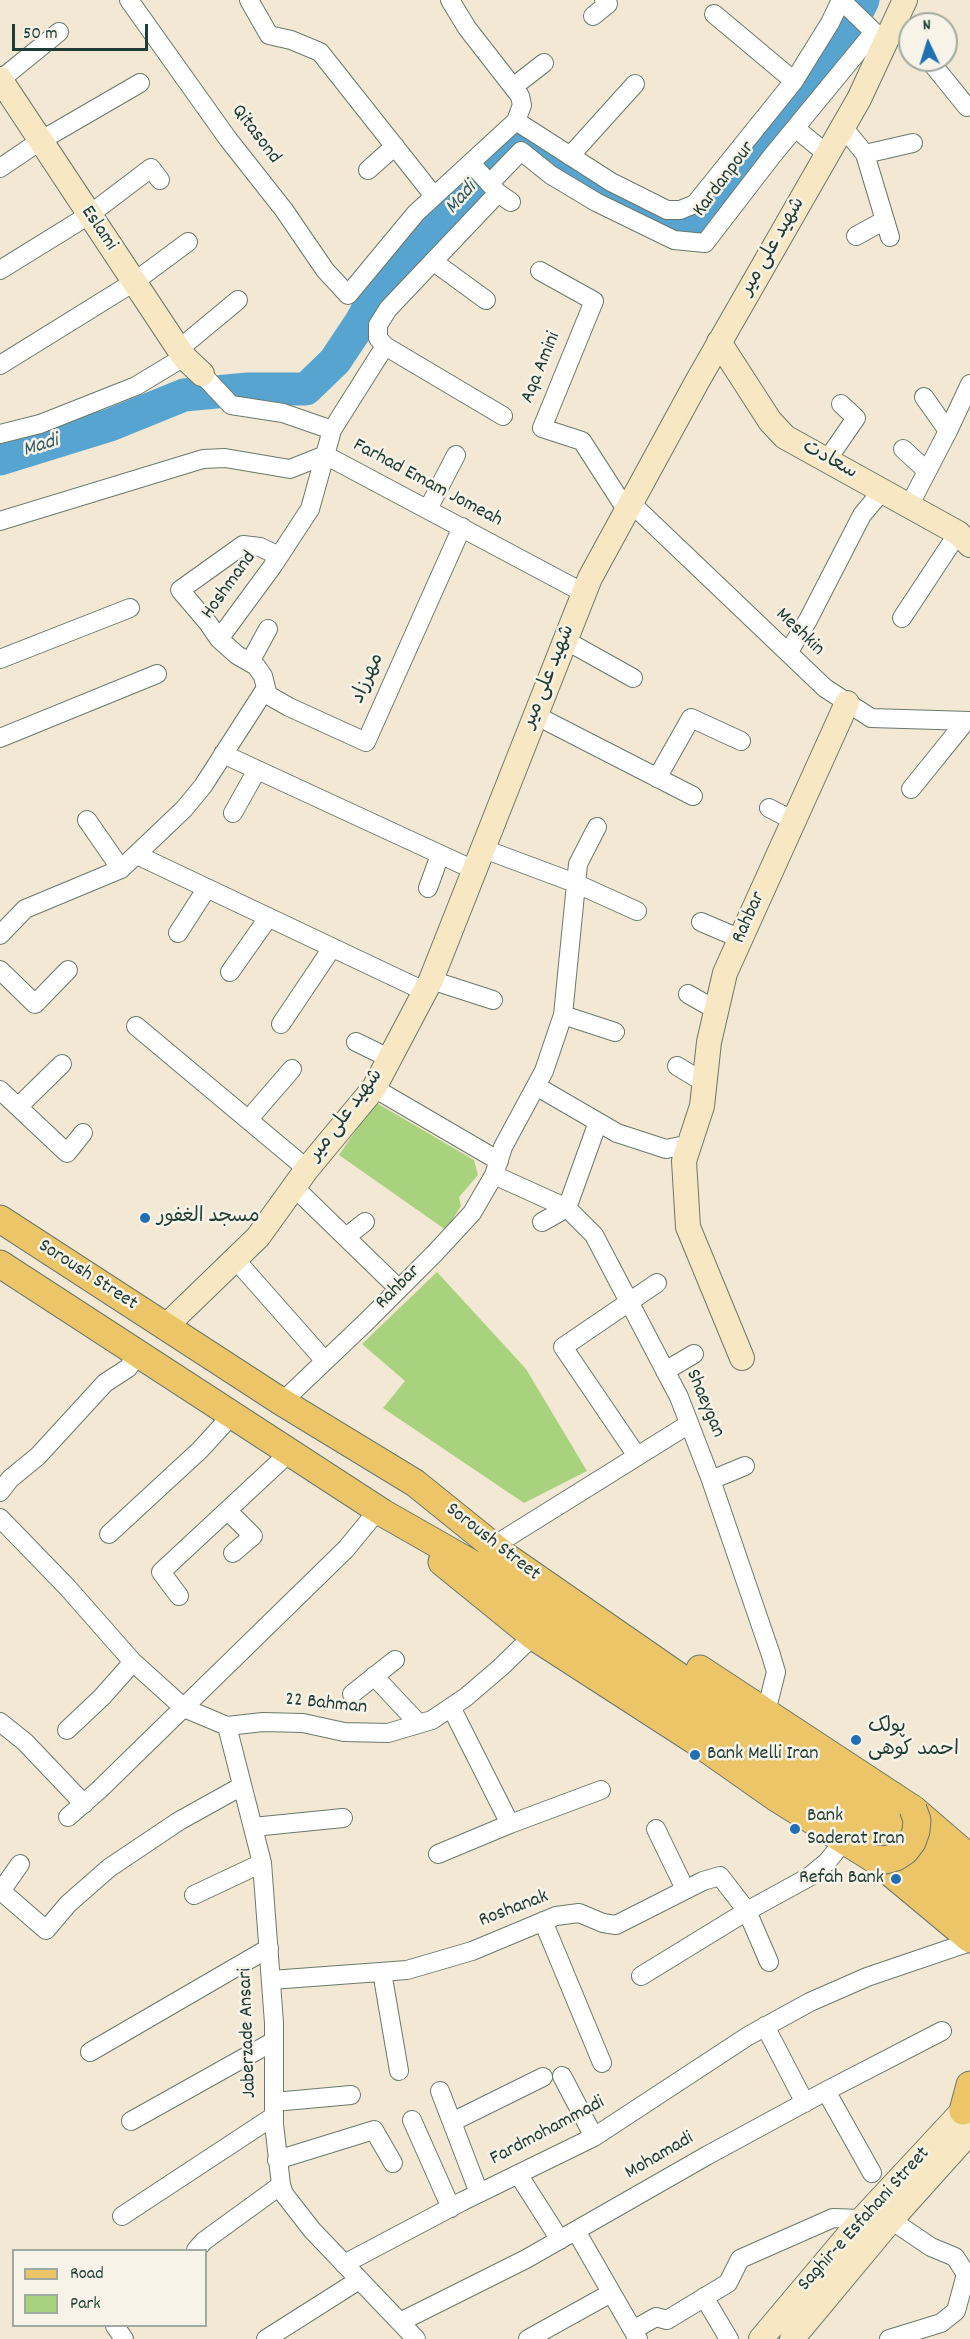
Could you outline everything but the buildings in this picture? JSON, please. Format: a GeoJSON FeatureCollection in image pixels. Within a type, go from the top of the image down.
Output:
{"type":"FeatureCollection","features":[{"type":"Feature","properties":{"kind":"main road","name":"Soroush Street"},"geometry":{"type":"LineString","coordinates":[[0,1219],[282,1402],[415,1483],[508,1558],[889,1822],[970,1888]]}},
{"type":"Feature","properties":{"kind":"main road","name":"Soroush Street"},"geometry":{"type":"LineString","coordinates":[[1,1266],[381,1512],[490,1574],[877,1841],[970,1914]]}},
{"type":"Feature","properties":{"kind":"main road"},"geometry":{"type":"LineString","coordinates":[[415,1483],[913,1809],[970,1858]]}},
{"type":"Feature","properties":{"kind":"main road"},"geometry":{"type":"LineString","coordinates":[[381,1512],[533,1636],[874,1860],[970,1941]]}},
{"type":"Feature","properties":{"kind":"main road"},"geometry":{"type":"LineString","coordinates":[[874,1860],[896,1857],[912,1842],[916,1831],[913,1809]]}},
{"type":"Feature","properties":{"kind":"main road"},"geometry":{"type":"LineString","coordinates":[[968,2116],[970,2085]]}},
{"type":"Feature","properties":{"kind":"street","name":"Qitasond"},"geometry":{"type":"LineString","coordinates":[[129,0],[228,139],[284,210],[325,270],[348,294],[416,213],[434,196]]}},
{"type":"Feature","properties":{"kind":"street"},"geometry":{"type":"LineString","coordinates":[[249,0],[269,35],[291,40],[320,52],[434,196],[516,121],[522,105],[520,96],[467,28],[450,0]]}},
{"type":"Feature","properties":{"kind":"street"},"geometry":{"type":"LineString","coordinates":[[593,16],[608,4],[604,0]]}},
{"type":"Feature","properties":{"kind":"street"},"geometry":{"type":"LineString","coordinates":[[841,0],[879,39]]}},
{"type":"Feature","properties":{"kind":"street","name":"Kardanpour"},"geometry":{"type":"LineString","coordinates":[[516,121],[611,182],[667,210],[680,210],[695,204],[794,81],[830,23],[841,0]]}},
{"type":"Feature","properties":{"kind":"street"},"geometry":{"type":"LineString","coordinates":[[714,14],[794,81]]}},
{"type":"Feature","properties":{"kind":"street","name":"شهید علی میر"},"geometry":{"type":"LineString","coordinates":[[165,1327],[258,1237],[301,1178],[374,1088],[428,986],[584,593],[719,342],[859,99],[879,39],[898,23]]}},
{"type":"Feature","properties":{"kind":"street"},"geometry":{"type":"LineString","coordinates":[[0,80],[59,32]]}},
{"type":"Feature","properties":{"kind":"street","name":"Kardanpour"},"geometry":{"type":"LineString","coordinates":[[500,193],[521,151],[551,175],[645,226],[674,240],[705,243],[795,128],[879,39]]}},
{"type":"Feature","properties":{"kind":"street"},"geometry":{"type":"LineString","coordinates":[[513,87],[544,63]]}},
{"type":"Feature","properties":{"kind":"street"},"geometry":{"type":"LineString","coordinates":[[938,72],[964,108]]}},
{"type":"Feature","properties":{"kind":"street","name":"Eslami"},"geometry":{"type":"LineString","coordinates":[[0,80],[182,353],[202,374]]}},
{"type":"Feature","properties":{"kind":"street"},"geometry":{"type":"LineString","coordinates":[[0,168],[40,141],[140,83]]}},
{"type":"Feature","properties":{"kind":"street"},"geometry":{"type":"LineString","coordinates":[[570,156],[635,84]]}},
{"type":"Feature","properties":{"kind":"street"},"geometry":{"type":"LineString","coordinates":[[843,126],[865,154],[890,237]]}},
{"type":"Feature","properties":{"kind":"street"},"geometry":{"type":"LineString","coordinates":[[795,128],[827,154]]}},
{"type":"Feature","properties":{"kind":"street"},"geometry":{"type":"LineString","coordinates":[[865,154],[913,143]]}},
{"type":"Feature","properties":{"kind":"street"},"geometry":{"type":"LineString","coordinates":[[368,170],[395,146]]}},
{"type":"Feature","properties":{"kind":"street"},"geometry":{"type":"LineString","coordinates":[[471,163],[500,193],[388,309],[378,325],[378,338],[385,346],[503,416]]}},
{"type":"Feature","properties":{"kind":"street"},"geometry":{"type":"LineString","coordinates":[[0,270],[89,215],[151,168],[160,180]]}},
{"type":"Feature","properties":{"kind":"street"},"geometry":{"type":"LineString","coordinates":[[856,236],[885,220]]}},
{"type":"Feature","properties":{"kind":"street"},"geometry":{"type":"LineString","coordinates":[[0,365],[134,282],[188,242]]}},
{"type":"Feature","properties":{"kind":"street"},"geometry":{"type":"LineString","coordinates":[[434,262],[486,300]]}},
{"type":"Feature","properties":{"kind":"street","name":"Aqa Amini"},"geometry":{"type":"LineString","coordinates":[[540,271],[594,301],[542,428],[582,441],[629,507]]}},
{"type":"Feature","properties":{"kind":"street"},"geometry":{"type":"LineString","coordinates":[[0,434],[40,424],[136,386],[182,353],[238,300]]}},
{"type":"Feature","properties":{"kind":"street","name":"سعادت"},"geometry":{"type":"LineString","coordinates":[[719,342],[770,422],[784,436],[964,539]]}},
{"type":"Feature","properties":{"kind":"street","name":"Hoshmand"},"geometry":{"type":"LineString","coordinates":[[266,688],[263,676],[256,666],[219,639],[310,509],[332,430],[385,346]]}},
{"type":"Feature","properties":{"kind":"street"},"geometry":{"type":"LineString","coordinates":[[202,374],[231,405],[283,413],[332,430]]}},
{"type":"Feature","properties":{"kind":"street"},"geometry":{"type":"LineString","coordinates":[[909,506],[970,384]]}},
{"type":"Feature","properties":{"kind":"street"},"geometry":{"type":"LineString","coordinates":[[924,397],[948,431]]}},
{"type":"Feature","properties":{"kind":"street"},"geometry":{"type":"LineString","coordinates":[[827,460],[856,418],[841,404]]}},
{"type":"Feature","properties":{"kind":"street"},"geometry":{"type":"LineString","coordinates":[[903,449],[927,471]]}},
{"type":"Feature","properties":{"kind":"street","name":"Farhad Emam Jomeah"},"geometry":{"type":"LineString","coordinates":[[0,522],[203,459],[225,458],[290,469],[326,455],[584,593]]}},
{"type":"Feature","properties":{"kind":"street"},"geometry":{"type":"LineString","coordinates":[[428,509],[456,455]]}},
{"type":"Feature","properties":{"kind":"street"},"geometry":{"type":"LineString","coordinates":[[788,653],[808,621],[862,515],[882,491]]}},
{"type":"Feature","properties":{"kind":"street","name":"Meshkin"},"geometry":{"type":"LineString","coordinates":[[629,507],[825,688],[847,703],[871,718],[968,721]]}},
{"type":"Feature","properties":{"kind":"street","name":"مهرزاد"},"geometry":{"type":"LineString","coordinates":[[266,688],[268,695],[289,707],[366,742],[462,527]]}},
{"type":"Feature","properties":{"kind":"street"},"geometry":{"type":"LineString","coordinates":[[902,618],[964,539]]}},
{"type":"Feature","properties":{"kind":"street"},"geometry":{"type":"LineString","coordinates":[[219,639],[180,590],[243,544],[260,547],[279,556]]}},
{"type":"Feature","properties":{"kind":"street"},"geometry":{"type":"LineString","coordinates":[[0,659],[130,608]]}},
{"type":"Feature","properties":{"kind":"street"},"geometry":{"type":"LineString","coordinates":[[250,662],[268,629]]}},
{"type":"Feature","properties":{"kind":"street"},"geometry":{"type":"LineString","coordinates":[[566,640],[633,678]]}},
{"type":"Feature","properties":{"kind":"street"},"geometry":{"type":"LineString","coordinates":[[0,738],[157,674]]}},
{"type":"Feature","properties":{"kind":"street"},"geometry":{"type":"LineString","coordinates":[[0,935],[24,909],[121,869],[137,855],[203,786],[266,688]]}},
{"type":"Feature","properties":{"kind":"street","name":"Rahbar"},"geometry":{"type":"LineString","coordinates":[[742,1358],[688,1227],[684,1161],[702,1106],[709,1042],[725,974],[847,703]]}},
{"type":"Feature","properties":{"kind":"street"},"geometry":{"type":"LineString","coordinates":[[535,715],[693,796]]}},
{"type":"Feature","properties":{"kind":"street"},"geometry":{"type":"LineString","coordinates":[[657,778],[691,718],[741,741]]}},
{"type":"Feature","properties":{"kind":"street"},"geometry":{"type":"LineString","coordinates":[[911,789],[968,721]]}},
{"type":"Feature","properties":{"kind":"street"},"geometry":{"type":"LineString","coordinates":[[223,754],[440,855],[479,860],[575,883],[637,911]]}},
{"type":"Feature","properties":{"kind":"street"},"geometry":{"type":"LineString","coordinates":[[232,813],[257,770]]}},
{"type":"Feature","properties":{"kind":"street"},"geometry":{"type":"LineString","coordinates":[[769,808],[794,821]]}},
{"type":"Feature","properties":{"kind":"street"},"geometry":{"type":"LineString","coordinates":[[87,820],[121,869]]}},
{"type":"Feature","properties":{"kind":"street","name":"Rahbar"},"geometry":{"type":"LineString","coordinates":[[282,1402],[399,1289],[472,1213],[496,1168],[503,1147],[544,1071],[563,1015],[578,864],[597,827]]}},
{"type":"Feature","properties":{"kind":"street"},"geometry":{"type":"LineString","coordinates":[[137,855],[332,948],[428,986],[493,1000]]}},
{"type":"Feature","properties":{"kind":"street"},"geometry":{"type":"LineString","coordinates":[[428,888],[440,855]]}},
{"type":"Feature","properties":{"kind":"street"},"geometry":{"type":"LineString","coordinates":[[178,933],[207,888]]}},
{"type":"Feature","properties":{"kind":"street"},"geometry":{"type":"LineString","coordinates":[[230,972],[268,918]]}},
{"type":"Feature","properties":{"kind":"street"},"geometry":{"type":"LineString","coordinates":[[701,922],[741,939]]}},
{"type":"Feature","properties":{"kind":"street"},"geometry":{"type":"LineString","coordinates":[[281,1024],[332,948]]}},
{"type":"Feature","properties":{"kind":"street"},"geometry":{"type":"LineString","coordinates":[[0,970],[35,1004],[68,970]]}},
{"type":"Feature","properties":{"kind":"street"},"geometry":{"type":"LineString","coordinates":[[688,994],[716,1010]]}},
{"type":"Feature","properties":{"kind":"street"},"geometry":{"type":"LineString","coordinates":[[563,1015],[615,1032]]}},
{"type":"Feature","properties":{"kind":"street"},"geometry":{"type":"LineString","coordinates":[[136,1026],[248,1120],[301,1178],[345,1244],[399,1289]]}},
{"type":"Feature","properties":{"kind":"street"},"geometry":{"type":"LineString","coordinates":[[356,1041],[390,1058]]}},
{"type":"Feature","properties":{"kind":"street"},"geometry":{"type":"LineString","coordinates":[[19,1106],[62,1064]]}},
{"type":"Feature","properties":{"kind":"street"},"geometry":{"type":"LineString","coordinates":[[677,1066],[705,1083]]}},
{"type":"Feature","properties":{"kind":"street"},"geometry":{"type":"LineString","coordinates":[[248,1120],[292,1069]]}},
{"type":"Feature","properties":{"kind":"street"},"geometry":{"type":"LineString","coordinates":[[536,1086],[617,1133],[666,1149],[690,1144]]}},
{"type":"Feature","properties":{"kind":"street"},"geometry":{"type":"LineString","coordinates":[[374,1088],[496,1168]]}},
{"type":"Feature","properties":{"kind":"street"},"geometry":{"type":"LineString","coordinates":[[0,1090],[67,1153],[83,1134]]}},
{"type":"Feature","properties":{"kind":"street"},"geometry":{"type":"LineString","coordinates":[[542,1222],[567,1208],[598,1122]]}},
{"type":"Feature","properties":{"kind":"street","name":"Shaeygan"},"geometry":{"type":"LineString","coordinates":[[496,1168],[567,1208],[594,1235],[665,1371],[711,1480],[776,1672],[766,1712]]}},
{"type":"Feature","properties":{"kind":"street"},"geometry":{"type":"LineString","coordinates":[[345,1244],[365,1222]]}},
{"type":"Feature","properties":{"kind":"street"},"geometry":{"type":"LineString","coordinates":[[235,1259],[325,1361]]}},
{"type":"Feature","properties":{"kind":"street"},"geometry":{"type":"LineString","coordinates":[[638,1456],[563,1347],[657,1282]]}},
{"type":"Feature","properties":{"kind":"street"},"geometry":{"type":"LineString","coordinates":[[3,1479],[38,1456],[105,1383],[128,1368],[138,1354]]}},
{"type":"Feature","properties":{"kind":"street"},"geometry":{"type":"LineString","coordinates":[[665,1371],[694,1354]]}},
{"type":"Feature","properties":{"kind":"street"},"geometry":{"type":"LineString","coordinates":[[109,1534],[200,1450],[231,1416]]}},
{"type":"Feature","properties":{"kind":"street"},"geometry":{"type":"LineString","coordinates":[[503,1540],[632,1462],[689,1424]]}},
{"type":"Feature","properties":{"kind":"street"},"geometry":{"type":"LineString","coordinates":[[179,1596],[161,1572],[289,1453]]}},
{"type":"Feature","properties":{"kind":"street"},"geometry":{"type":"LineString","coordinates":[[711,1480],[745,1466]]}},
{"type":"Feature","properties":{"kind":"street"},"geometry":{"type":"LineString","coordinates":[[228,1511],[253,1536],[233,1552]]}},
{"type":"Feature","properties":{"kind":"street"},"geometry":{"type":"LineString","coordinates":[[68,1816],[184,1708],[381,1512]]}},
{"type":"Feature","properties":{"kind":"street"},"geometry":{"type":"LineString","coordinates":[[0,1518],[67,1587],[134,1662],[184,1708],[227,1726]]}},
{"type":"Feature","properties":{"kind":"street","name":"22 Bahman"},"geometry":{"type":"LineString","coordinates":[[227,1726],[263,1722],[303,1723],[344,1732],[388,1733],[419,1724],[432,1720],[451,1707],[501,1667],[533,1636]]}},
{"type":"Feature","properties":{"kind":"street"},"geometry":{"type":"LineString","coordinates":[[352,1694],[394,1660]]}},
{"type":"Feature","properties":{"kind":"street"},"geometry":{"type":"LineString","coordinates":[[67,1730],[134,1662]]}},
{"type":"Feature","properties":{"kind":"street"},"geometry":{"type":"LineString","coordinates":[[374,1676],[419,1724]]}},
{"type":"Feature","properties":{"kind":"street"},"geometry":{"type":"LineString","coordinates":[[451,1707],[510,1824]]}},
{"type":"Feature","properties":{"kind":"street"},"geometry":{"type":"LineString","coordinates":[[0,1722],[25,1742],[84,1803]]}},
{"type":"Feature","properties":{"kind":"street","name":"Jaberzade Ansari"},"geometry":{"type":"LineString","coordinates":[[227,1726],[262,1863],[271,1980],[277,2160],[281,2185],[284,2194],[312,2230],[414,2339]]}},
{"type":"Feature","properties":{"kind":"street"},"geometry":{"type":"LineString","coordinates":[[20,1864],[1,1891],[46,1930],[68,1904],[109,1868],[179,1821],[242,1786]]}},
{"type":"Feature","properties":{"kind":"street"},"geometry":{"type":"LineString","coordinates":[[438,1854],[510,1824],[601,1791]]}},
{"type":"Feature","properties":{"kind":"street"},"geometry":{"type":"LineString","coordinates":[[253,1827],[343,1818]]}},
{"type":"Feature","properties":{"kind":"street"},"geometry":{"type":"LineString","coordinates":[[656,1829],[685,1889]]}},
{"type":"Feature","properties":{"kind":"street"},"geometry":{"type":"LineString","coordinates":[[641,1976],[747,1911],[809,1877],[827,1862],[844,1841]]}},
{"type":"Feature","properties":{"kind":"street"},"geometry":{"type":"LineString","coordinates":[[194,1894],[262,1863]]}},
{"type":"Feature","properties":{"kind":"street","name":"Roshanak"},"geometry":{"type":"LineString","coordinates":[[271,1980],[407,1970],[472,1951],[556,1916],[579,1913],[603,1923],[616,1924],[685,1889],[720,1876],[747,1911]]}},
{"type":"Feature","properties":{"kind":"street"},"geometry":{"type":"LineString","coordinates":[[747,1911],[769,1962]]}},
{"type":"Feature","properties":{"kind":"street"},"geometry":{"type":"LineString","coordinates":[[543,1922],[602,2062]]}},
{"type":"Feature","properties":{"kind":"street","name":"Fardmohammadi"},"geometry":{"type":"LineString","coordinates":[[344,2264],[479,2193],[594,2137],[765,2026],[810,2002],[867,1977],[970,1941]]}},
{"type":"Feature","properties":{"kind":"street"},"geometry":{"type":"LineString","coordinates":[[90,2052],[268,1948]]}},
{"type":"Feature","properties":{"kind":"street"},"geometry":{"type":"LineString","coordinates":[[382,1972],[399,2071]]}},
{"type":"Feature","properties":{"kind":"street"},"geometry":{"type":"LineString","coordinates":[[765,2026],[805,2103]]}},
{"type":"Feature","properties":{"kind":"street","name":"Mohamadi"},"geometry":{"type":"LineString","coordinates":[[399,2322],[568,2236],[708,2155],[942,2031]]}},
{"type":"Feature","properties":{"kind":"street"},"geometry":{"type":"LineString","coordinates":[[131,2121],[273,2042]]}},
{"type":"Feature","properties":{"kind":"street"},"geometry":{"type":"LineString","coordinates":[[452,2122],[553,2076],[594,2137]]}},
{"type":"Feature","properties":{"kind":"street"},"geometry":{"type":"LineString","coordinates":[[440,2091],[479,2193]]}},
{"type":"Feature","properties":{"kind":"street"},"geometry":{"type":"LineString","coordinates":[[826,2091],[872,2173]]}},
{"type":"Feature","properties":{"kind":"street"},"geometry":{"type":"LineString","coordinates":[[122,2216],[274,2109],[351,2095]]}},
{"type":"Feature","properties":{"kind":"street","name":"Saghir-e Esfahani Street"},"geometry":{"type":"LineString","coordinates":[[761,2339],[862,2219],[968,2116]]}},
{"type":"Feature","properties":{"kind":"street","name":"Saghir-e Esfahani Street"},"geometry":{"type":"LineString","coordinates":[[792,2339],[891,2220],[968,2116]]}},
{"type":"Feature","properties":{"kind":"street"},"geometry":{"type":"LineString","coordinates":[[412,2120],[451,2208]]}},
{"type":"Feature","properties":{"kind":"street"},"geometry":{"type":"LineString","coordinates":[[277,2160],[374,2130],[393,2163]]}},
{"type":"Feature","properties":{"kind":"street"},"geometry":{"type":"LineString","coordinates":[[518,2174],[611,2293],[636,2335],[656,2317],[667,2320],[728,2283],[740,2259],[833,2218],[862,2219]]}},
{"type":"Feature","properties":{"kind":"street"},"geometry":{"type":"LineString","coordinates":[[197,2249],[204,2241],[281,2185]]}},
{"type":"Feature","properties":{"kind":"street"},"geometry":{"type":"LineString","coordinates":[[889,2339],[941,2323],[956,2311],[966,2274],[955,2257],[931,2247],[891,2220]]}},
{"type":"Feature","properties":{"kind":"street"},"geometry":{"type":"LineString","coordinates":[[266,2339],[286,2317],[359,2280]]}},
{"type":"Feature","properties":{"kind":"street"},"geometry":{"type":"LineString","coordinates":[[528,2339],[611,2293]]}},
{"type":"Feature","properties":{"kind":"street"},"geometry":{"type":"LineString","coordinates":[[704,2297],[729,2339]]}},
{"type":"Feature","properties":{"kind":"green space"},"geometry":{"type":"Polygon","coordinates":[[[375,1102],[474,1160],[478,1175],[459,1197],[461,1206],[446,1230],[339,1155],[375,1102]]]}},
{"type":"Feature","properties":{"kind":"green space"},"geometry":{"type":"Polygon","coordinates":[[[437,1272],[526,1369],[587,1471],[524,1503],[383,1408],[405,1381],[362,1344],[437,1272]]]}},
{"type":"Feature","properties":{"kind":"waterway","name":"Madi"},"geometry":{"type":"LineString","coordinates":[[0,459],[110,425],[184,395],[248,389],[306,389],[335,361],[361,322],[377,292],[518,138],[584,180],[662,221],[691,226],[723,199],[768,144],[844,38],[863,0]]}},
{"type":"Feature","properties":{"kind":"place","name":"مسجد الغفور"},"geometry":{"type":"Point","coordinates":[145,1218]}},
{"type":"Feature","properties":{"kind":"place","name":"پولک احمد کوهی"},"geometry":{"type":"Point","coordinates":[856,1740]}},
{"type":"Feature","properties":{"kind":"place","name":"Bank Melli Iran"},"geometry":{"type":"Point","coordinates":[695,1755]}},
{"type":"Feature","properties":{"kind":"place","name":"Bank Saderat Iran"},"geometry":{"type":"Point","coordinates":[795,1829]}},
{"type":"Feature","properties":{"kind":"place","name":"Refah Bank"},"geometry":{"type":"Point","coordinates":[896,1879]}}]}
